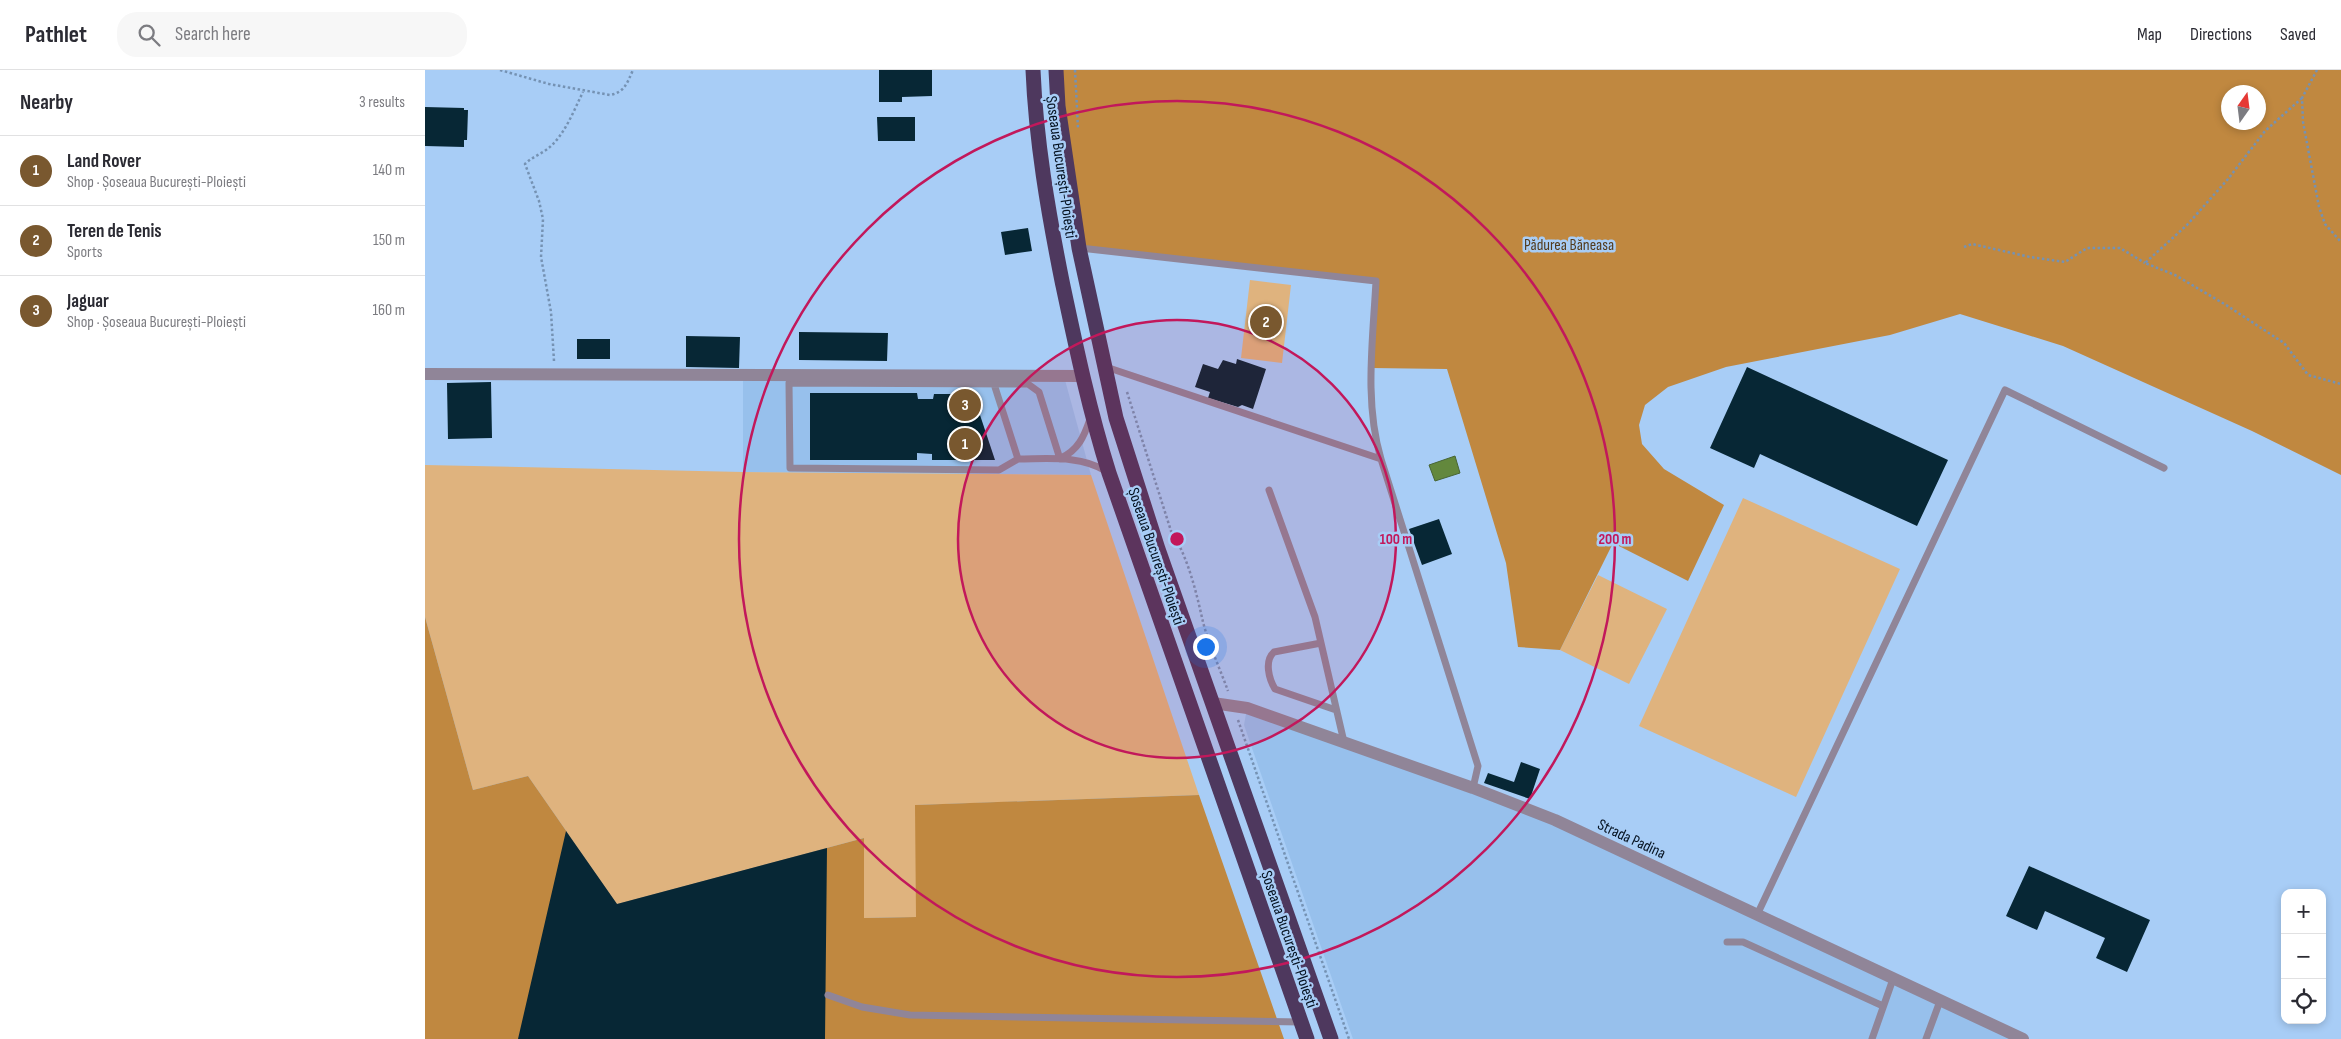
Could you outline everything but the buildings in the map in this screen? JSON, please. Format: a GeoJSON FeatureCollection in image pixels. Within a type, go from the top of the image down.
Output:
{"type":"FeatureCollection","features":[{"type":"Feature","properties":{"kind":"highway","name":"Șoseaua București-Ploiești"},"geometry":{"type":"LineString","coordinates":[[1033,70],[1035,106],[1050,220],[1081,376],[1091,416],[1109,473],[1307,1039]]}},
{"type":"Feature","properties":{"kind":"highway","name":"Șoseaua București-Ploiești"},"geometry":{"type":"LineString","coordinates":[[1056,70],[1058,106],[1079,248],[1116,418],[1158,548],[1331,1039]]}},
{"type":"Feature","properties":{"kind":"street"},"geometry":{"type":"LineString","coordinates":[[425,374],[1081,376]]}},
{"type":"Feature","properties":{"kind":"street","name":"Strada Padina"},"geometry":{"type":"LineString","coordinates":[[1213,703],[1247,708],[1473,788],[1555,820],[2023,1039]]}},
{"type":"Feature","properties":{"kind":"lane"},"geometry":{"type":"LineString","coordinates":[[1079,248],[1375,281],[1371,368],[1373,432],[1479,766],[1473,788]]}},
{"type":"Feature","properties":{"kind":"lane"},"geometry":{"type":"LineString","coordinates":[[1104,366],[1381,459]]}},
{"type":"Feature","properties":{"kind":"lane"},"geometry":{"type":"LineString","coordinates":[[1060,459],[1036,388],[1028,384],[789,383],[790,468],[999,470],[1018,459],[1060,459],[1093,464],[1109,473]]}},
{"type":"Feature","properties":{"kind":"lane"},"geometry":{"type":"LineString","coordinates":[[994,384],[1018,459]]}},
{"type":"Feature","properties":{"kind":"lane"},"geometry":{"type":"LineString","coordinates":[[1757,915],[2005,390],[2164,468]]}},
{"type":"Feature","properties":{"kind":"lane"},"geometry":{"type":"LineString","coordinates":[[1060,459],[1080,444],[1091,416]]}},
{"type":"Feature","properties":{"kind":"lane"},"geometry":{"type":"LineString","coordinates":[[1269,490],[1315,617],[1344,742]]}},
{"type":"Feature","properties":{"kind":"lane"},"geometry":{"type":"LineString","coordinates":[[1321,643],[1274,652],[1269,659],[1270,681],[1275,689],[1336,710]]}},
{"type":"Feature","properties":{"kind":"lane"},"geometry":{"type":"LineString","coordinates":[[1727,942],[1743,942],[1883,1006]]}},
{"type":"Feature","properties":{"kind":"lane"},"geometry":{"type":"LineString","coordinates":[[1872,1039],[1893,979]]}},
{"type":"Feature","properties":{"kind":"lane"},"geometry":{"type":"LineString","coordinates":[[827,995],[862,1007],[910,1015],[1301,1022]]}},
{"type":"Feature","properties":{"kind":"lane"},"geometry":{"type":"LineString","coordinates":[[1926,1039],[1940,1001]]}},
{"type":"Feature","properties":{"kind":"path"},"geometry":{"type":"LineString","coordinates":[[500,70],[583,92],[610,95],[618,93],[625,88],[633,70]]}},
{"type":"Feature","properties":{"kind":"path"},"geometry":{"type":"LineString","coordinates":[[1075,70],[1079,134]]}},
{"type":"Feature","properties":{"kind":"path"},"geometry":{"type":"LineString","coordinates":[[2145,263],[2187,225],[2228,179],[2265,131],[2303,98],[2317,70]]}},
{"type":"Feature","properties":{"kind":"path"},"geometry":{"type":"LineString","coordinates":[[555,375],[551,312],[541,257],[543,219],[539,201],[525,164],[534,156],[550,148],[562,134],[583,92]]}},
{"type":"Feature","properties":{"kind":"path"},"geometry":{"type":"LineString","coordinates":[[2303,98],[2303,122],[2319,207],[2325,224],[2341,242]]}},
{"type":"Feature","properties":{"kind":"path"},"geometry":{"type":"LineString","coordinates":[[1964,247],[1972,244],[2030,257],[2065,262],[2087,248],[2120,248],[2145,263],[2175,275],[2226,305],[2284,343],[2309,375],[2341,384]]}},
{"type":"Feature","properties":{"kind":"path"},"geometry":{"type":"LineString","coordinates":[[1122,373],[1171,531],[1178,541],[1200,603],[1203,623],[1349,1039]]}},
{"type":"Feature","properties":{"kind":"shaded area"},"geometry":{"type":"Polygon","coordinates":[[[1250,280],[1291,285],[1282,363],[1241,358],[1250,280]]]}},
{"type":"Feature","properties":{"kind":"shaded area"},"geometry":{"type":"Polygon","coordinates":[[[743,375],[1065,380],[1091,475],[743,472],[743,375]]]}},
{"type":"Feature","properties":{"kind":"shaded area"},"geometry":{"type":"Polygon","coordinates":[[[1455,456],[1460,473],[1435,481],[1429,465],[1455,456]]]}},
{"type":"Feature","properties":{"kind":"shaded area"},"geometry":{"type":"Polygon","coordinates":[[[425,465],[743,472],[1091,475],[1199,795],[916,805],[916,917],[864,918],[864,838],[617,904],[528,776],[473,790],[425,617],[425,465]]]}},
{"type":"Feature","properties":{"kind":"shaded area"},"geometry":{"type":"Polygon","coordinates":[[[1743,498],[1900,569],[1796,797],[1639,726],[1743,498]]]}},
{"type":"Feature","properties":{"kind":"shaded area"},"geometry":{"type":"Polygon","coordinates":[[[1598,575],[1667,609],[1629,684],[1560,650],[1598,575]]]}},
{"type":"Feature","properties":{"kind":"shaded area"},"geometry":{"type":"Polygon","coordinates":[[[1247,708],[1473,788],[2023,1039],[1353,1039],[1244,725],[1247,708]]]}},
{"type":"Feature","properties":{"kind":"green space","name":"Pădurea Băneasa"},"geometry":{"type":"Polygon","coordinates":[[[1056,70],[2341,70],[2341,475],[2252,431],[2063,346],[1960,314],[1890,335],[1726,367],[1668,387],[1645,405],[1639,425],[1642,444],[1664,469],[1724,505],[1688,581],[1613,543],[1560,650],[1518,647],[1506,563],[1447,369],[1371,368],[1376,281],[1079,248],[1056,70]]]}},
{"type":"Feature","properties":{"kind":"green space"},"geometry":{"type":"Polygon","coordinates":[[[425,617],[473,790],[528,776],[617,904],[864,838],[864,918],[916,917],[915,805],[1199,795],[1284,1039],[425,1039],[425,617]]]}},
{"type":"Feature","properties":{"kind":"place","name":"Teren de Tenis"},"geometry":{"type":"Point","coordinates":[1266,322]}},
{"type":"Feature","properties":{"kind":"place","name":"Jaguar"},"geometry":{"type":"Point","coordinates":[965,405]}},
{"type":"Feature","properties":{"kind":"place","name":"Land Rover"},"geometry":{"type":"Point","coordinates":[965,444]}}]}
